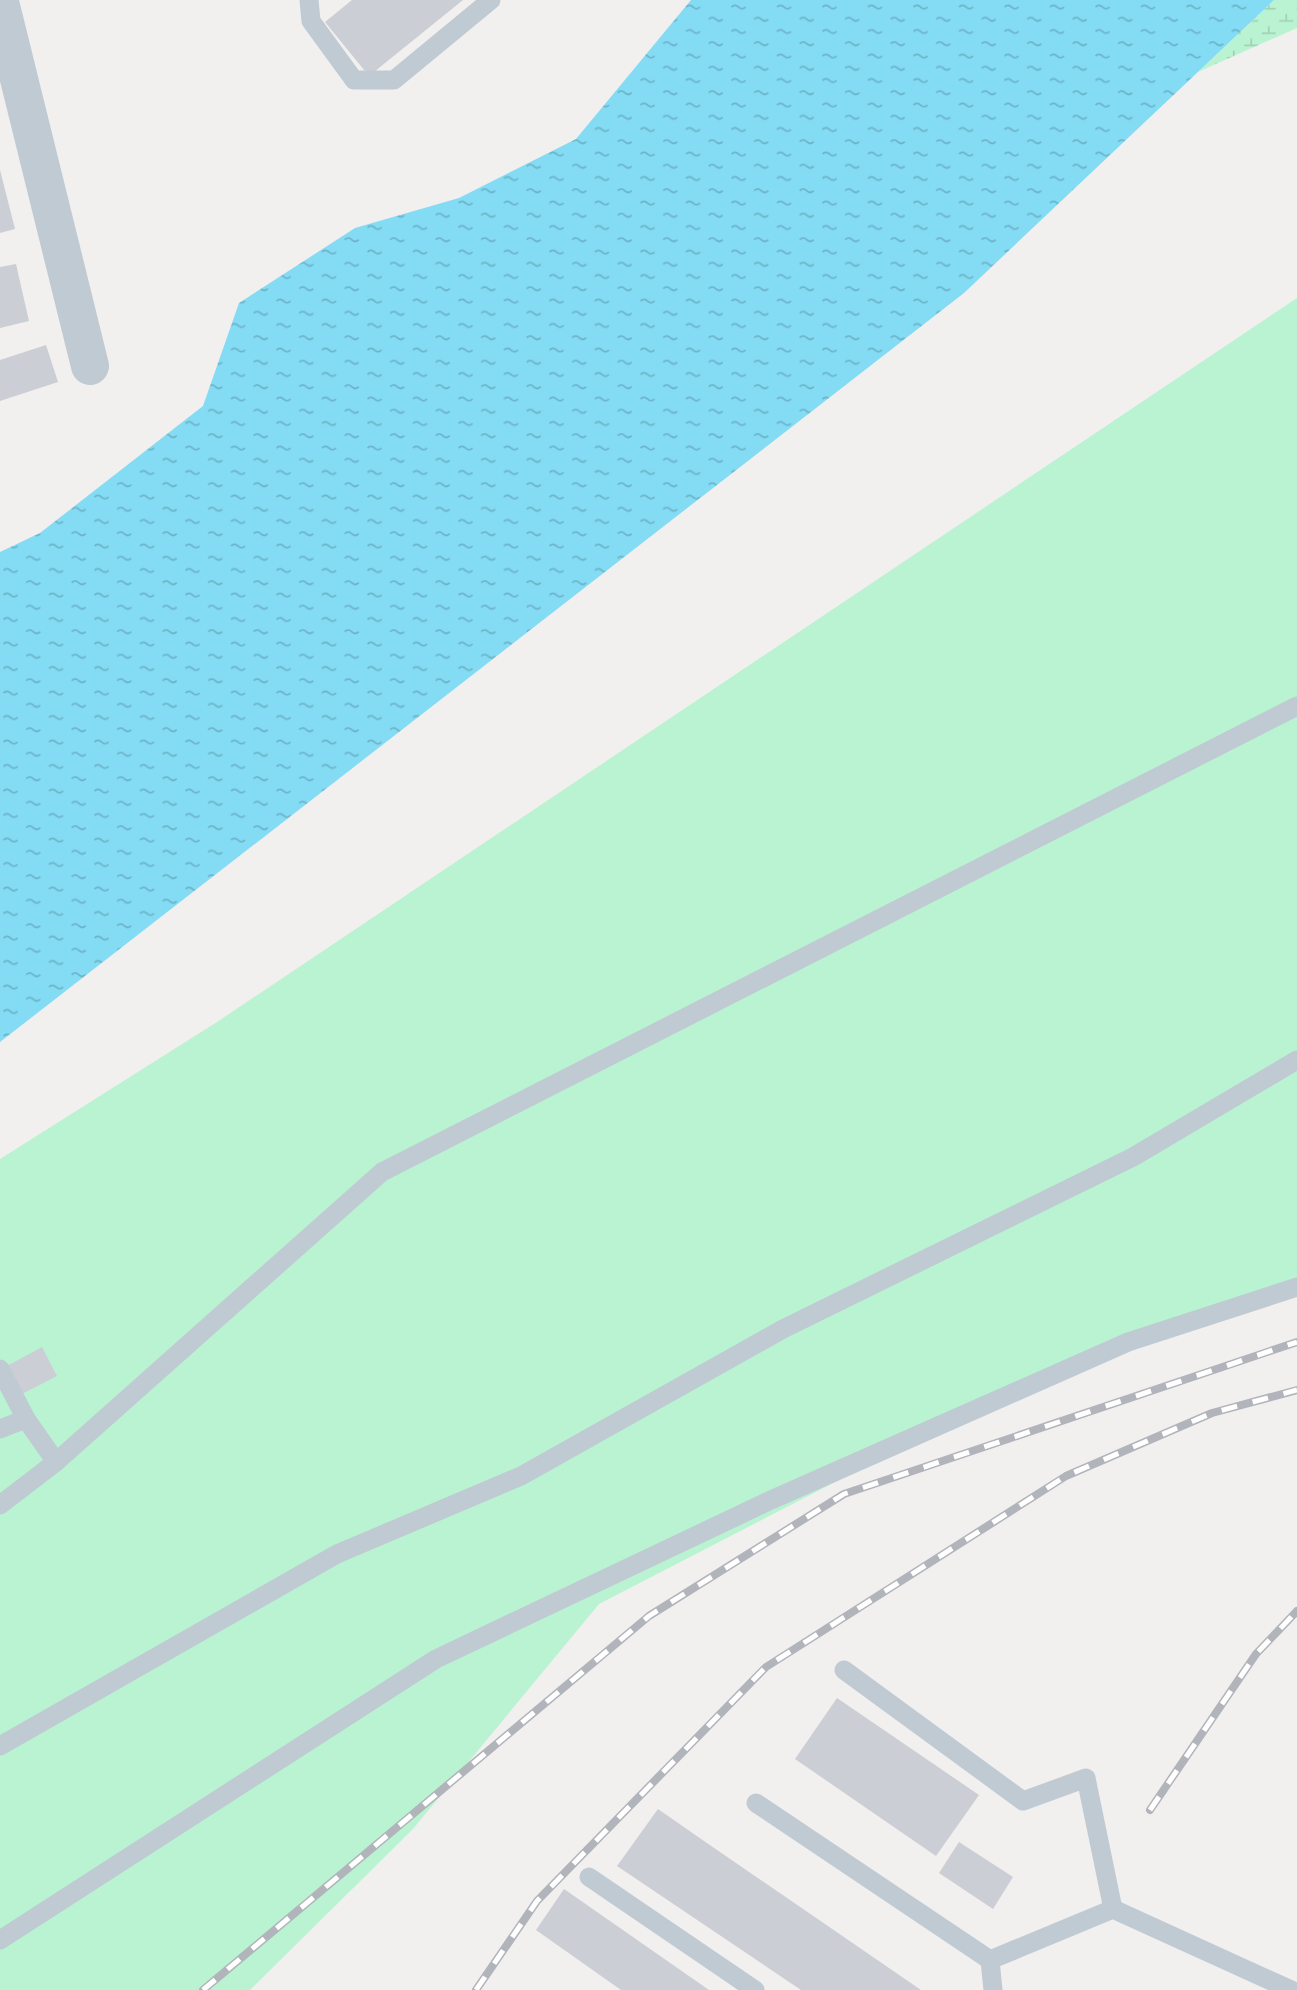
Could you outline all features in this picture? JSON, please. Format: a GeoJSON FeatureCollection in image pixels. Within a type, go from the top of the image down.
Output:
{"type":"FeatureCollection","features":[{"type":"Feature","properties":{"kind":"street"},"geometry":{"type":"LineString","coordinates":[[0,2],[90,366]]}},
{"type":"Feature","properties":{"kind":"lane"},"geometry":{"type":"LineString","coordinates":[[309,0],[311,21],[354,80],[394,80],[491,0]]}},
{"type":"Feature","properties":{"kind":"lane"},"geometry":{"type":"LineString","coordinates":[[0,1505],[56,1461],[382,1172],[1297,706]]}},
{"type":"Feature","properties":{"kind":"lane"},"geometry":{"type":"LineString","coordinates":[[0,1746],[337,1554],[521,1476],[783,1329],[1133,1157],[1297,1060]]}},
{"type":"Feature","properties":{"kind":"lane"},"geometry":{"type":"LineString","coordinates":[[0,1940],[436,1659],[771,1500],[1128,1342],[1297,1287]]}},
{"type":"Feature","properties":{"kind":"lane"},"geometry":{"type":"LineString","coordinates":[[0,1368],[26,1419],[56,1461]]}},
{"type":"Feature","properties":{"kind":"lane"},"geometry":{"type":"LineString","coordinates":[[0,1429],[26,1419]]}},
{"type":"Feature","properties":{"kind":"lane"},"geometry":{"type":"LineString","coordinates":[[844,1670],[1023,1801],[1086,1778],[1113,1909]]}},
{"type":"Feature","properties":{"kind":"lane"},"geometry":{"type":"LineString","coordinates":[[756,1803],[990,1960]]}},
{"type":"Feature","properties":{"kind":"lane"},"geometry":{"type":"LineString","coordinates":[[589,1877],[755,1990]]}},
{"type":"Feature","properties":{"kind":"lane"},"geometry":{"type":"LineString","coordinates":[[990,1960],[1113,1909],[1291,1990]]}},
{"type":"Feature","properties":{"kind":"lane"},"geometry":{"type":"LineString","coordinates":[[990,1960],[993,1990]]}},
{"type":"Feature","properties":{"kind":"green space"},"geometry":{"type":"Polygon","coordinates":[[[1274,0],[1297,0],[1297,28],[1198,72],[1274,0]]]}},
{"type":"Feature","properties":{"kind":"green space"},"geometry":{"type":"Polygon","coordinates":[[[1297,298],[1297,1281],[1118,1336],[599,1604],[413,1829],[250,1990],[0,1990],[0,1159],[217,1022],[1297,298]]]}},
{"type":"Feature","properties":{"kind":"water"},"geometry":{"type":"Polygon","coordinates":[[[691,0],[1274,0],[964,293],[0,1042],[0,552],[40,533],[203,406],[239,303],[355,228],[459,198],[576,139],[691,0]]]}},
{"type":"Feature","properties":{"kind":"building"},"geometry":{"type":"Polygon","coordinates":[[[352,0],[463,0],[369,76],[325,22],[352,0]]]}},
{"type":"Feature","properties":{"kind":"building"},"geometry":{"type":"Polygon","coordinates":[[[0,170],[15,229],[0,233],[0,170]]]}},
{"type":"Feature","properties":{"kind":"building"},"geometry":{"type":"Polygon","coordinates":[[[16,264],[29,321],[0,328],[0,267],[16,264]]]}},
{"type":"Feature","properties":{"kind":"building"},"geometry":{"type":"Polygon","coordinates":[[[46,345],[58,382],[0,401],[0,360],[46,345]]]}},
{"type":"Feature","properties":{"kind":"building"},"geometry":{"type":"Polygon","coordinates":[[[42,1347],[57,1376],[22,1394],[7,1366],[42,1347]]]}},
{"type":"Feature","properties":{"kind":"building"},"geometry":{"type":"Polygon","coordinates":[[[837,1698],[979,1795],[936,1856],[795,1759],[837,1698]]]}},
{"type":"Feature","properties":{"kind":"building"},"geometry":{"type":"Polygon","coordinates":[[[658,1809],[921,1990],[801,1990],[617,1866],[658,1809]]]}},
{"type":"Feature","properties":{"kind":"building"},"geometry":{"type":"Polygon","coordinates":[[[959,1842],[1013,1877],[993,1909],[939,1873],[959,1842]]]}},
{"type":"Feature","properties":{"kind":"building"},"geometry":{"type":"Polygon","coordinates":[[[564,1889],[709,1990],[621,1990],[536,1930],[564,1889]]]}},
{"type":"Feature","properties":{"kind":"railway"},"geometry":{"type":"LineString","coordinates":[[203,1990],[649,1616],[844,1494],[1297,1342]]}},
{"type":"Feature","properties":{"kind":"railway"},"geometry":{"type":"LineString","coordinates":[[476,1990],[537,1901],[766,1667],[1066,1476],[1212,1413],[1297,1390]]}},
{"type":"Feature","properties":{"kind":"railway"},"geometry":{"type":"LineString","coordinates":[[1150,1810],[1256,1654],[1297,1611]]}}]}
